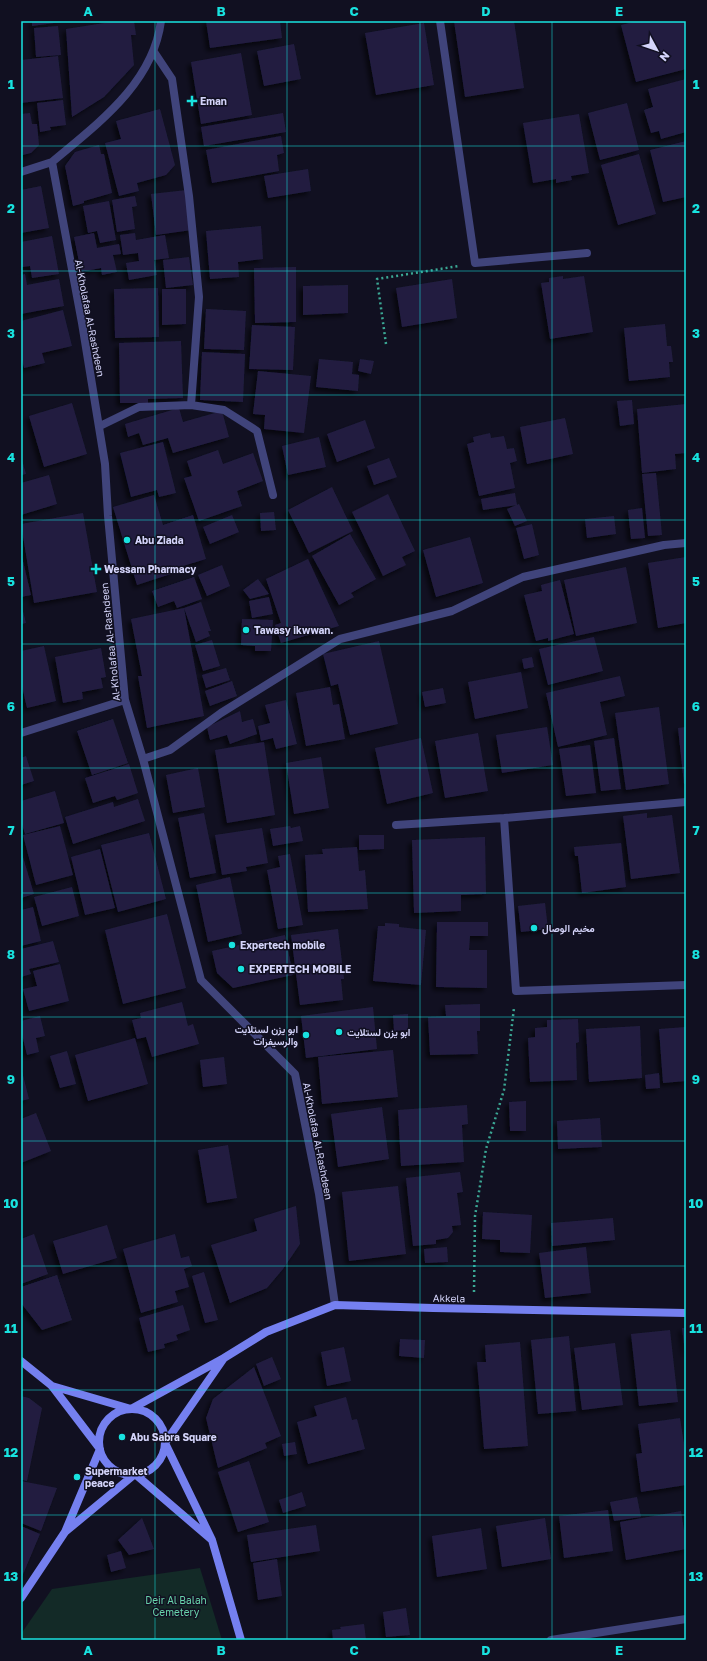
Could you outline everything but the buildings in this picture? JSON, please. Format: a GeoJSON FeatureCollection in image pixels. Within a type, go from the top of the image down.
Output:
{"type":"FeatureCollection","features":[{"type":"Feature","properties":{"kind":"street"},"geometry":{"type":"LineString","coordinates":[[21,172],[52,162],[85,134],[123,98],[138,79],[154,52],[161,21]]}},
{"type":"Feature","properties":{"kind":"street"},"geometry":{"type":"LineString","coordinates":[[440,21],[475,263],[587,253]]}},
{"type":"Feature","properties":{"kind":"street"},"geometry":{"type":"LineString","coordinates":[[154,52],[172,79],[189,196],[199,297],[191,406]]}},
{"type":"Feature","properties":{"kind":"street","name":"Al-Kholafaa Al-Rashdeen"},"geometry":{"type":"LineString","coordinates":[[52,162],[100,426],[105,464],[108,516],[125,700],[143,759],[201,980],[296,1074],[318,1194],[335,1305]]}},
{"type":"Feature","properties":{"kind":"street"},"geometry":{"type":"LineString","coordinates":[[100,426],[139,407],[191,406],[224,410],[257,431],[273,495]]}},
{"type":"Feature","properties":{"kind":"street"},"geometry":{"type":"LineString","coordinates":[[143,759],[170,750],[221,713],[340,639],[452,611],[523,577],[664,545],[686,543]]}},
{"type":"Feature","properties":{"kind":"street"},"geometry":{"type":"LineString","coordinates":[[21,733],[125,700]]}},
{"type":"Feature","properties":{"kind":"street"},"geometry":{"type":"LineString","coordinates":[[396,825],[504,818],[686,802]]}},
{"type":"Feature","properties":{"kind":"street"},"geometry":{"type":"LineString","coordinates":[[504,818],[516,991],[686,985]]}},
{"type":"Feature","properties":{"kind":"street","name":"Akkela"},"geometry":{"type":"LineString","coordinates":[[131,1409],[224,1358],[266,1332],[335,1305],[686,1313]]}},
{"type":"Feature","properties":{"kind":"street"},"geometry":{"type":"LineString","coordinates":[[21,1361],[52,1386],[100,1449],[108,1464],[116,1471],[136,1474],[148,1471],[156,1464],[162,1455],[165,1442],[224,1358]]}},
{"type":"Feature","properties":{"kind":"street"},"geometry":{"type":"LineString","coordinates":[[52,1386],[131,1409],[142,1410],[152,1415],[160,1424],[165,1442],[212,1540],[240,1640]]}},
{"type":"Feature","properties":{"kind":"street"},"geometry":{"type":"LineString","coordinates":[[21,1598],[64,1532],[100,1449],[100,1434],[104,1424],[116,1413],[131,1409]]}},
{"type":"Feature","properties":{"kind":"street"},"geometry":{"type":"LineString","coordinates":[[64,1532],[136,1474]]}},
{"type":"Feature","properties":{"kind":"street"},"geometry":{"type":"LineString","coordinates":[[136,1474],[212,1540]]}},
{"type":"Feature","properties":{"kind":"street"},"geometry":{"type":"LineString","coordinates":[[550,1640],[686,1619]]}},
{"type":"Feature","properties":{"kind":"path"},"geometry":{"type":"LineString","coordinates":[[386,344],[377,279],[475,263]]}},
{"type":"Feature","properties":{"kind":"path"},"geometry":{"type":"LineString","coordinates":[[473,1309],[475,1216],[486,1149],[504,1090],[516,991]]}},
{"type":"Feature","properties":{"kind":"green space","name":"Deir Al Balah Cemetery"},"geometry":{"type":"Polygon","coordinates":[[[200,1568],[222,1640],[21,1640],[21,1634],[52,1589],[200,1568]]]}},
{"type":"Feature","properties":{"kind":"place","name":"Eman"},"geometry":{"type":"Point","coordinates":[192,101]}},
{"type":"Feature","properties":{"kind":"place","name":"Abu Ziada"},"geometry":{"type":"Point","coordinates":[127,540]}},
{"type":"Feature","properties":{"kind":"place","name":"Wessam Pharmacy"},"geometry":{"type":"Point","coordinates":[96,569]}},
{"type":"Feature","properties":{"kind":"place","name":"Tawasy ikwwan."},"geometry":{"type":"Point","coordinates":[246,630]}},
{"type":"Feature","properties":{"kind":"place","name":"مخيم الوصال"},"geometry":{"type":"Point","coordinates":[534,928]}},
{"type":"Feature","properties":{"kind":"place","name":"Expertech mobile"},"geometry":{"type":"Point","coordinates":[232,945]}},
{"type":"Feature","properties":{"kind":"place","name":"EXPERTECH MOBILE"},"geometry":{"type":"Point","coordinates":[241,969]}},
{"type":"Feature","properties":{"kind":"place","name":"ابو يزن لستلايت"},"geometry":{"type":"Point","coordinates":[339,1032]}},
{"type":"Feature","properties":{"kind":"place","name":"ابو يزن لستلايت والرسيفرات"},"geometry":{"type":"Point","coordinates":[306,1035]}},
{"type":"Feature","properties":{"kind":"place","name":"Abu Sabra Square"},"geometry":{"type":"Point","coordinates":[122,1437]}},
{"type":"Feature","properties":{"kind":"place","name":"Supermarket peace"},"geometry":{"type":"Point","coordinates":[77,1477]}}]}
